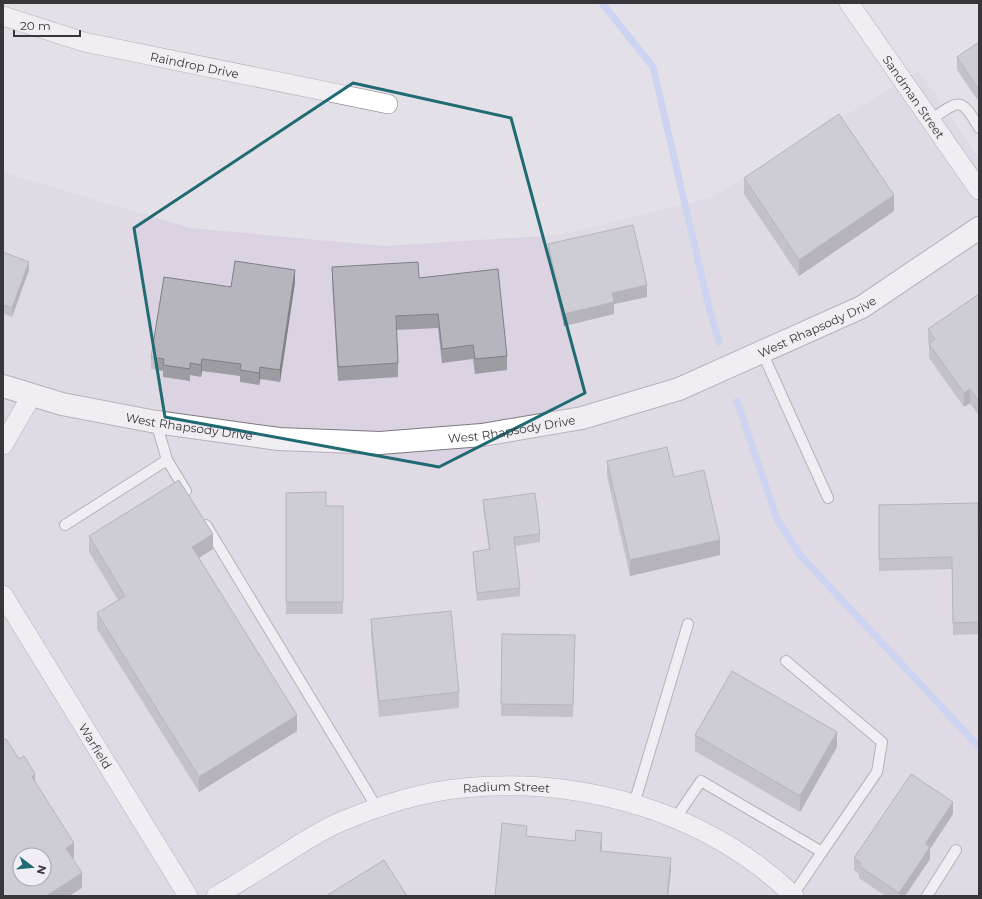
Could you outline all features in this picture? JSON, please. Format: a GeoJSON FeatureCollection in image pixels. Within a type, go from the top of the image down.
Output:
{"type":"FeatureCollection","features":[{"type":"Feature","properties":{"kind":"street","name":"Sandman Street"},"geometry":{"type":"LineString","coordinates":[[849,3],[979,190]]}},
{"type":"Feature","properties":{"kind":"street","name":"Raindrop Drive"},"geometry":{"type":"LineString","coordinates":[[3,16],[84,42],[388,104]]}},
{"type":"Feature","properties":{"kind":"street","name":"West Rhapsody Drive"},"geometry":{"type":"LineString","coordinates":[[3,386],[62,404],[156,422],[279,439],[380,442],[482,436],[582,418],[679,389],[862,307],[979,228]]}},
{"type":"Feature","properties":{"kind":"street"},"geometry":{"type":"LineString","coordinates":[[3,445],[32,395]]}},
{"type":"Feature","properties":{"kind":"street","name":"Warfield"},"geometry":{"type":"LineString","coordinates":[[3,594],[188,896]]}},
{"type":"Feature","properties":{"kind":"street","name":"Radium Street"},"geometry":{"type":"LineString","coordinates":[[216,896],[298,844],[337,824],[377,808],[419,796],[462,788],[505,785],[549,787],[592,793],[634,804],[675,819],[714,838],[751,861],[793,895]]}},
{"type":"Feature","properties":{"kind":"lane"},"geometry":{"type":"LineString","coordinates":[[930,120],[953,105],[958,104],[963,105],[968,109],[979,128]]}},
{"type":"Feature","properties":{"kind":"lane"},"geometry":{"type":"LineString","coordinates":[[762,352],[828,498]]}},
{"type":"Feature","properties":{"kind":"lane"},"geometry":{"type":"LineString","coordinates":[[156,422],[167,460],[192,501]]}},
{"type":"Feature","properties":{"kind":"lane"},"geometry":{"type":"LineString","coordinates":[[65,525],[167,460]]}},
{"type":"Feature","properties":{"kind":"lane"},"geometry":{"type":"LineString","coordinates":[[200,515],[377,808]]}},
{"type":"Feature","properties":{"kind":"lane"},"geometry":{"type":"LineString","coordinates":[[634,804],[688,624]]}},
{"type":"Feature","properties":{"kind":"lane"},"geometry":{"type":"LineString","coordinates":[[786,660],[882,742],[877,772],[793,895]]}},
{"type":"Feature","properties":{"kind":"lane"},"geometry":{"type":"LineString","coordinates":[[675,819],[702,781],[822,852]]}},
{"type":"Feature","properties":{"kind":"lane"},"geometry":{"type":"LineString","coordinates":[[928,896],[956,850]]}},
{"type":"Feature","properties":{"kind":"highlighted area"},"geometry":{"type":"Polygon","coordinates":[[[353,83],[511,118],[585,393],[439,467],[165,417],[134,228],[353,83]]]}},
{"type":"Feature","properties":{"kind":"shaded area"},"geometry":{"type":"Polygon","coordinates":[[[919,71],[979,158],[979,896],[3,896],[3,172],[190,228],[385,246],[558,235],[713,197],[919,71]]]}},
{"type":"Feature","properties":{"kind":"building"},"geometry":{"type":"Polygon","coordinates":[[[979,42],[979,90],[957,57],[979,42]]]}},
{"type":"Feature","properties":{"kind":"building"},"geometry":{"type":"Polygon","coordinates":[[[839,114],[894,195],[799,260],[744,178],[839,114]]]}},
{"type":"Feature","properties":{"kind":"building"},"geometry":{"type":"Polygon","coordinates":[[[633,225],[647,285],[612,293],[614,302],[564,314],[548,244],[633,225]]]}},
{"type":"Feature","properties":{"kind":"building"},"geometry":{"type":"Polygon","coordinates":[[[3,252],[29,262],[12,308],[3,305],[3,252]]]}},
{"type":"Feature","properties":{"kind":"building"},"geometry":{"type":"Polygon","coordinates":[[[235,261],[295,270],[280,370],[260,367],[259,373],[240,370],[241,364],[202,359],[201,365],[190,363],[190,369],[163,365],[164,359],[151,357],[164,277],[231,287],[235,261]]]}},
{"type":"Feature","properties":{"kind":"building"},"geometry":{"type":"Polygon","coordinates":[[[418,262],[419,278],[498,269],[507,356],[475,359],[473,345],[442,349],[438,314],[396,316],[398,363],[338,367],[332,267],[418,262]]]}},
{"type":"Feature","properties":{"kind":"building"},"geometry":{"type":"Polygon","coordinates":[[[979,294],[979,402],[970,389],[964,393],[929,344],[935,339],[928,329],[979,294]]]}},
{"type":"Feature","properties":{"kind":"building"},"geometry":{"type":"Polygon","coordinates":[[[667,447],[674,477],[704,470],[720,540],[630,560],[607,461],[667,447]]]}},
{"type":"Feature","properties":{"kind":"building"},"geometry":{"type":"Polygon","coordinates":[[[179,480],[213,534],[192,547],[297,715],[199,777],[97,613],[125,596],[89,536],[179,480]]]}},
{"type":"Feature","properties":{"kind":"building"},"geometry":{"type":"Polygon","coordinates":[[[326,492],[326,506],[343,506],[343,602],[286,602],[286,493],[326,492]]]}},
{"type":"Feature","properties":{"kind":"building"},"geometry":{"type":"Polygon","coordinates":[[[535,493],[540,534],[514,537],[520,588],[477,593],[473,552],[490,549],[483,500],[535,493]]]}},
{"type":"Feature","properties":{"kind":"building"},"geometry":{"type":"Polygon","coordinates":[[[978,503],[979,622],[953,623],[952,557],[879,559],[879,505],[978,503]]]}},
{"type":"Feature","properties":{"kind":"building"},"geometry":{"type":"Polygon","coordinates":[[[451,611],[459,692],[379,701],[371,619],[451,611]]]}},
{"type":"Feature","properties":{"kind":"building"},"geometry":{"type":"Polygon","coordinates":[[[502,634],[575,635],[573,705],[501,704],[502,634]]]}},
{"type":"Feature","properties":{"kind":"building"},"geometry":{"type":"Polygon","coordinates":[[[732,671],[837,732],[800,796],[695,735],[732,671]]]}},
{"type":"Feature","properties":{"kind":"building"},"geometry":{"type":"Polygon","coordinates":[[[6,739],[19,759],[24,756],[35,774],[32,777],[74,843],[66,848],[82,873],[46,896],[3,896],[3,740],[6,739]]]}},
{"type":"Feature","properties":{"kind":"building"},"geometry":{"type":"Polygon","coordinates":[[[911,774],[953,802],[925,844],[930,847],[899,893],[859,866],[861,863],[854,858],[911,774]]]}},
{"type":"Feature","properties":{"kind":"building"},"geometry":{"type":"Polygon","coordinates":[[[502,823],[527,826],[526,836],[575,841],[576,830],[602,833],[600,851],[671,858],[667,896],[495,896],[502,823]]]}},
{"type":"Feature","properties":{"kind":"building"},"geometry":{"type":"Polygon","coordinates":[[[384,860],[407,896],[326,896],[384,860]]]}},
{"type":"Feature","properties":{"kind":"waterway"},"geometry":{"type":"LineString","coordinates":[[602,3],[653,67],[710,312],[719,342]]}},
{"type":"Feature","properties":{"kind":"waterway"},"geometry":{"type":"LineString","coordinates":[[737,401],[777,519],[800,555],[979,747]]}}]}
